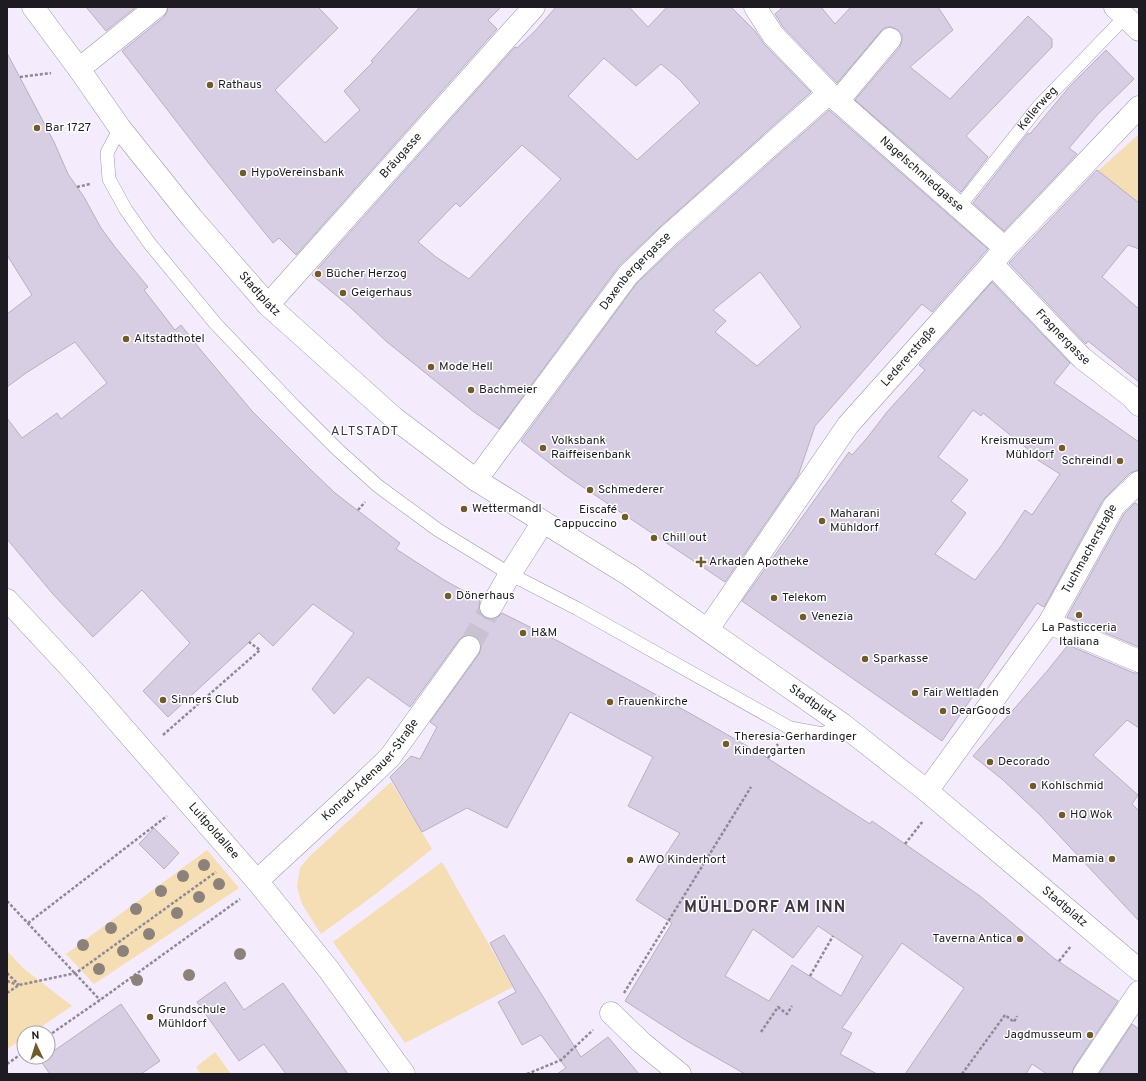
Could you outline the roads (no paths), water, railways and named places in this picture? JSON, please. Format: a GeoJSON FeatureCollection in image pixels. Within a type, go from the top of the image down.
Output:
{"type":"FeatureCollection","features":[{"type":"Feature","properties":{"kind":"street","name":"Stadtplatz"},"geometry":{"type":"LineString","coordinates":[[33,7],[120,128],[192,218],[268,305],[394,418],[476,480],[629,575],[842,724],[932,796],[1139,970]]}},
{"type":"Feature","properties":{"kind":"street"},"geometry":{"type":"LineString","coordinates":[[79,69],[156,7]]}},
{"type":"Feature","properties":{"kind":"street","name":"Bräugasse"},"geometry":{"type":"LineString","coordinates":[[268,305],[534,7]]}},
{"type":"Feature","properties":{"kind":"street","name":"Nagelschmiedgasse"},"geometry":{"type":"LineString","coordinates":[[755,7],[773,35],[834,97],[959,207],[999,256]]}},
{"type":"Feature","properties":{"kind":"street"},"geometry":{"type":"LineString","coordinates":[[834,97],[890,39]]}},
{"type":"Feature","properties":{"kind":"street","name":"Daxenbergergasse"},"geometry":{"type":"LineString","coordinates":[[476,480],[628,275],[668,236],[834,97]]}},
{"type":"Feature","properties":{"kind":"street","name":"Ledererstraße"},"geometry":{"type":"LineString","coordinates":[[708,629],[848,425],[999,256],[1139,107]]}},
{"type":"Feature","properties":{"kind":"street","name":"Fragnergasse"},"geometry":{"type":"LineString","coordinates":[[999,256],[1082,358],[1132,397],[1139,405]]}},
{"type":"Feature","properties":{"kind":"street","name":"Tuchmacherstraße"},"geometry":{"type":"LineString","coordinates":[[932,796],[1049,623],[1114,506],[1139,482]]}},
{"type":"Feature","properties":{"kind":"street"},"geometry":{"type":"LineString","coordinates":[[491,607],[543,522]]}},
{"type":"Feature","properties":{"kind":"street","name":"Luitpoldallee"},"geometry":{"type":"LineString","coordinates":[[7,600],[77,675],[257,881],[328,970],[404,1074]]}},
{"type":"Feature","properties":{"kind":"street"},"geometry":{"type":"LineString","coordinates":[[1049,623],[1139,661]]}},
{"type":"Feature","properties":{"kind":"street","name":"Konrad-Adenauer-Straße"},"geometry":{"type":"LineString","coordinates":[[257,881],[390,757],[469,647]]}},
{"type":"Feature","properties":{"kind":"street"},"geometry":{"type":"LineString","coordinates":[[1084,1074],[1139,992]]}},
{"type":"Feature","properties":{"kind":"street"},"geometry":{"type":"LineString","coordinates":[[611,1013],[680,1074]]}},
{"type":"Feature","properties":{"kind":"lane","name":"Kellerweg"},"geometry":{"type":"LineString","coordinates":[[959,207],[1039,106],[1126,18]]}},
{"type":"Feature","properties":{"kind":"lane"},"geometry":{"type":"LineString","coordinates":[[120,128],[107,153],[109,179],[126,210],[150,244],[215,323],[316,428],[378,486],[438,530],[510,574],[578,609],[790,728],[823,734],[842,724]]}},
{"type":"Feature","properties":{"kind":"tunnel"},"geometry":{"type":"LineString","coordinates":[[469,647],[491,607]]}},
{"type":"Feature","properties":{"kind":"place","name":"Rathaus"},"geometry":{"type":"Point","coordinates":[210,85]}},
{"type":"Feature","properties":{"kind":"place","name":"Bar 1727"},"geometry":{"type":"Point","coordinates":[37,128]}},
{"type":"Feature","properties":{"kind":"place","name":"HypoVereinsbank"},"geometry":{"type":"Point","coordinates":[243,173]}},
{"type":"Feature","properties":{"kind":"place","name":"Bücher Herzog"},"geometry":{"type":"Point","coordinates":[318,274]}},
{"type":"Feature","properties":{"kind":"place","name":"Geigerhaus"},"geometry":{"type":"Point","coordinates":[343,293]}},
{"type":"Feature","properties":{"kind":"place","name":"Altstadthotel"},"geometry":{"type":"Point","coordinates":[126,339]}},
{"type":"Feature","properties":{"kind":"place","name":"Mode Hell"},"geometry":{"type":"Point","coordinates":[431,367]}},
{"type":"Feature","properties":{"kind":"place","name":"Bachmeier"},"geometry":{"type":"Point","coordinates":[471,390]}},
{"type":"Feature","properties":{"kind":"place","name":"Volksbank Raiffeisenbank"},"geometry":{"type":"Point","coordinates":[543,448]}},
{"type":"Feature","properties":{"kind":"place","name":"Kreismuseum Mühldorf"},"geometry":{"type":"Point","coordinates":[1062,448]}},
{"type":"Feature","properties":{"kind":"place","name":"Schreindl"},"geometry":{"type":"Point","coordinates":[1120,461]}},
{"type":"Feature","properties":{"kind":"place","name":"Schmederer"},"geometry":{"type":"Point","coordinates":[590,490]}},
{"type":"Feature","properties":{"kind":"place","name":"Wettermandl"},"geometry":{"type":"Point","coordinates":[464,509]}},
{"type":"Feature","properties":{"kind":"place","name":"Eiscafé Cappuccino"},"geometry":{"type":"Point","coordinates":[625,517]}},
{"type":"Feature","properties":{"kind":"place","name":"Maharani Mühldorf"},"geometry":{"type":"Point","coordinates":[822,521]}},
{"type":"Feature","properties":{"kind":"place","name":"Chill out"},"geometry":{"type":"Point","coordinates":[654,538]}},
{"type":"Feature","properties":{"kind":"place","name":"Arkaden Apotheke"},"geometry":{"type":"Point","coordinates":[701,562]}},
{"type":"Feature","properties":{"kind":"place","name":"Dönerhaus"},"geometry":{"type":"Point","coordinates":[448,596]}},
{"type":"Feature","properties":{"kind":"place","name":"Telekom"},"geometry":{"type":"Point","coordinates":[774,598]}},
{"type":"Feature","properties":{"kind":"place","name":"La Pasticceria Italiana"},"geometry":{"type":"Point","coordinates":[1079,615]}},
{"type":"Feature","properties":{"kind":"place","name":"Venezia"},"geometry":{"type":"Point","coordinates":[803,617]}},
{"type":"Feature","properties":{"kind":"place","name":"H&M"},"geometry":{"type":"Point","coordinates":[523,633]}},
{"type":"Feature","properties":{"kind":"place","name":"Sparkasse"},"geometry":{"type":"Point","coordinates":[865,659]}},
{"type":"Feature","properties":{"kind":"place","name":"Fair Weltladen"},"geometry":{"type":"Point","coordinates":[915,693]}},
{"type":"Feature","properties":{"kind":"place","name":"Sinners Club"},"geometry":{"type":"Point","coordinates":[163,700]}},
{"type":"Feature","properties":{"kind":"place","name":"Frauenkirche"},"geometry":{"type":"Point","coordinates":[610,702]}},
{"type":"Feature","properties":{"kind":"place","name":"DearGoods"},"geometry":{"type":"Point","coordinates":[943,711]}},
{"type":"Feature","properties":{"kind":"place","name":"Theresia-Gerhardinger Kindergarten"},"geometry":{"type":"Point","coordinates":[726,744]}},
{"type":"Feature","properties":{"kind":"place","name":"Decorado"},"geometry":{"type":"Point","coordinates":[990,762]}},
{"type":"Feature","properties":{"kind":"place","name":"Kohlschmid"},"geometry":{"type":"Point","coordinates":[1033,786]}},
{"type":"Feature","properties":{"kind":"place","name":"HQ Wok"},"geometry":{"type":"Point","coordinates":[1062,815]}},
{"type":"Feature","properties":{"kind":"place","name":"Mamamia"},"geometry":{"type":"Point","coordinates":[1112,859]}},
{"type":"Feature","properties":{"kind":"place","name":"AWO Kinderhort"},"geometry":{"type":"Point","coordinates":[630,860]}},
{"type":"Feature","properties":{"kind":"place","name":"Taverna Antica"},"geometry":{"type":"Point","coordinates":[1020,939]}},
{"type":"Feature","properties":{"kind":"place","name":"Grundschule Mühldorf"},"geometry":{"type":"Point","coordinates":[150,1017]}},
{"type":"Feature","properties":{"kind":"place","name":"Jagdmusseum"},"geometry":{"type":"Point","coordinates":[1090,1035]}},
{"type":"Feature","properties":{"kind":"district","name":"ALTSTADT"},"geometry":{"type":"Point","coordinates":[365,432]}},
{"type":"Feature","properties":{"kind":"district","name":"MÜHLDORF AM INN"},"geometry":{"type":"Point","coordinates":[765,908]}}]}
